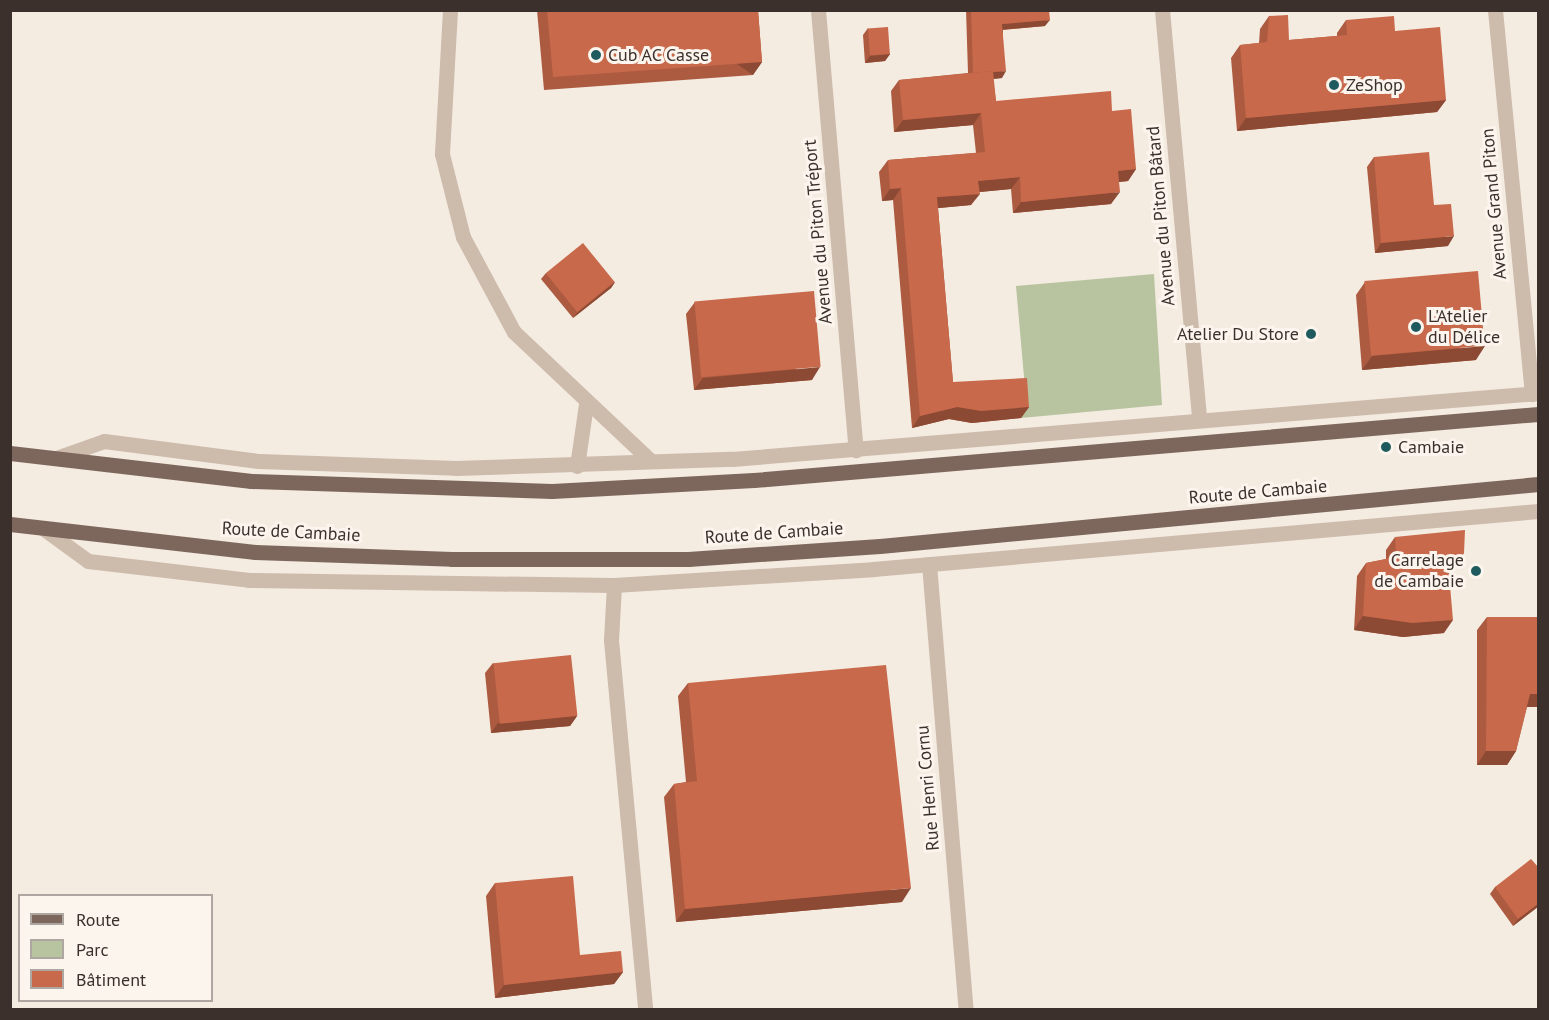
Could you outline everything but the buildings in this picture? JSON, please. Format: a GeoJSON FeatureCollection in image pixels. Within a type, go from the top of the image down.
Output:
{"type":"FeatureCollection","features":[{"type":"Feature","properties":{"kind":"main road"},"geometry":{"type":"LineString","coordinates":[[10,453],[251,481],[462,491],[621,489],[1539,414]]}},
{"type":"Feature","properties":{"kind":"main road","name":"Route de Cambaie"},"geometry":{"type":"LineString","coordinates":[[10,524],[255,552],[452,560],[688,559],[880,546],[1539,484]]}},
{"type":"Feature","properties":{"kind":"street"},"geometry":{"type":"LineString","coordinates":[[450,10],[442,154],[463,237],[514,332],[586,404],[651,461]]}},
{"type":"Feature","properties":{"kind":"street","name":"Avenue du Piton Tréport"},"geometry":{"type":"LineString","coordinates":[[818,10],[856,450]]}},
{"type":"Feature","properties":{"kind":"street","name":"Avenue du Piton Bâtard"},"geometry":{"type":"LineString","coordinates":[[1162,10],[1199,419]]}},
{"type":"Feature","properties":{"kind":"street","name":"Avenue Grand Piton"},"geometry":{"type":"LineString","coordinates":[[1496,10],[1535,394]]}},
{"type":"Feature","properties":{"kind":"street"},"geometry":{"type":"LineString","coordinates":[[56,458],[104,441],[259,461],[577,466],[856,450],[1199,419],[1535,394]]}},
{"type":"Feature","properties":{"kind":"street"},"geometry":{"type":"LineString","coordinates":[[577,466],[586,404]]}},
{"type":"Feature","properties":{"kind":"street"},"geometry":{"type":"LineString","coordinates":[[44,529],[88,561],[249,580],[615,585],[929,564],[1539,511]]}},
{"type":"Feature","properties":{"kind":"street","name":"Rue Henri Cornu"},"geometry":{"type":"LineString","coordinates":[[929,564],[966,1010]]}},
{"type":"Feature","properties":{"kind":"street"},"geometry":{"type":"LineString","coordinates":[[615,585],[611,640],[645,1010]]}},
{"type":"Feature","properties":{"kind":"green space"},"geometry":{"type":"Polygon","coordinates":[[[1154,274],[1162,405],[1021,418],[1025,388],[1016,286],[1154,274]]]}},
{"type":"Feature","properties":{"kind":"place","name":"Cub AC Casse"},"geometry":{"type":"Point","coordinates":[596,55]}},
{"type":"Feature","properties":{"kind":"place","name":"ZeShop"},"geometry":{"type":"Point","coordinates":[1334,85]}},
{"type":"Feature","properties":{"kind":"place","name":"L'Atelier du Délice"},"geometry":{"type":"Point","coordinates":[1416,327]}},
{"type":"Feature","properties":{"kind":"place","name":"Atelier Du Store"},"geometry":{"type":"Point","coordinates":[1311,334]}},
{"type":"Feature","properties":{"kind":"place","name":"Cambaie"},"geometry":{"type":"Point","coordinates":[1386,447]}},
{"type":"Feature","properties":{"kind":"place","name":"Carrelage de Cambaie"},"geometry":{"type":"Point","coordinates":[1476,571]}}]}
